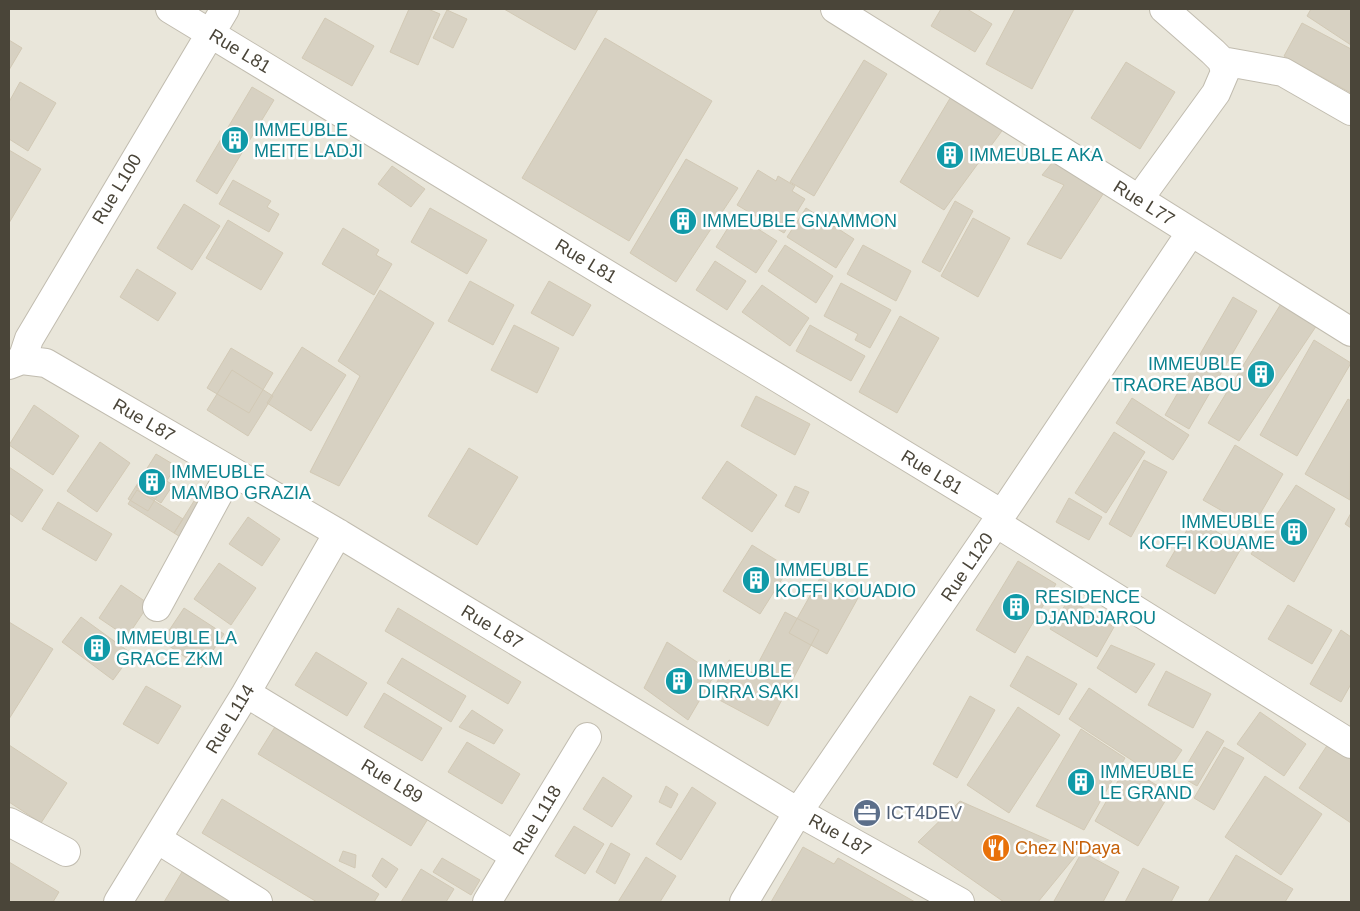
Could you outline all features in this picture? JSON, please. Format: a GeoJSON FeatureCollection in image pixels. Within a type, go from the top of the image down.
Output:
{"type":"FeatureCollection","features":[{"type":"Feature","properties":{"kind":"street","name":"Rue L81"},"geometry":{"type":"LineString","coordinates":[[170,9],[999,519],[1351,744]]}},
{"type":"Feature","properties":{"kind":"street","name":"Rue L100"},"geometry":{"type":"LineString","coordinates":[[17,348],[225,9]]}},
{"type":"Feature","properties":{"kind":"street","name":"Rue L77"},"geometry":{"type":"LineString","coordinates":[[836,9],[1351,332]]}},
{"type":"Feature","properties":{"kind":"street"},"geometry":{"type":"LineString","coordinates":[[1164,9],[1222,61],[1283,72],[1351,111]]}},
{"type":"Feature","properties":{"kind":"street"},"geometry":{"type":"LineString","coordinates":[[1139,200],[1216,93],[1225,72],[1222,61]]}},
{"type":"Feature","properties":{"kind":"street","name":"Rue L120"},"geometry":{"type":"LineString","coordinates":[[744,902],[798,812],[999,519],[1191,232]]}},
{"type":"Feature","properties":{"kind":"street","name":"Rue L87"},"geometry":{"type":"LineString","coordinates":[[17,348],[338,533],[798,812],[960,902]]}},
{"type":"Feature","properties":{"kind":"street"},"geometry":{"type":"LineString","coordinates":[[157,607],[231,471]]}},
{"type":"Feature","properties":{"kind":"street","name":"Rue L114"},"geometry":{"type":"LineString","coordinates":[[118,902],[157,839],[257,699],[338,533]]}},
{"type":"Feature","properties":{"kind":"street","name":"Rue L89"},"geometry":{"type":"LineString","coordinates":[[257,699],[515,856]]}},
{"type":"Feature","properties":{"kind":"street","name":"Rue L118"},"geometry":{"type":"LineString","coordinates":[[487,902],[587,737]]}},
{"type":"Feature","properties":{"kind":"street"},"geometry":{"type":"LineString","coordinates":[[9,822],[66,852]]}},
{"type":"Feature","properties":{"kind":"street"},"geometry":{"type":"LineString","coordinates":[[157,839],[258,902]]}},
{"type":"Feature","properties":{"kind":"shaded area"},"geometry":{"type":"Polygon","coordinates":[[[9,9],[1351,9],[1351,902],[9,902],[9,9]]]}},
{"type":"Feature","properties":{"kind":"building"},"geometry":{"type":"Polygon","coordinates":[[[409,9],[428,9],[440,14],[418,65],[390,52],[409,9]]]}},
{"type":"Feature","properties":{"kind":"building"},"geometry":{"type":"Polygon","coordinates":[[[504,9],[598,9],[575,50],[504,9]]]}},
{"type":"Feature","properties":{"kind":"building"},"geometry":{"type":"Polygon","coordinates":[[[941,9],[967,9],[992,24],[975,52],[931,26],[941,9]]]}},
{"type":"Feature","properties":{"kind":"building"},"geometry":{"type":"Polygon","coordinates":[[[1015,9],[1074,9],[1032,89],[986,64],[1015,9]]]}},
{"type":"Feature","properties":{"kind":"building"},"geometry":{"type":"Polygon","coordinates":[[[1311,9],[1351,9],[1351,45],[1307,16],[1311,9]]]}},
{"type":"Feature","properties":{"kind":"building"},"geometry":{"type":"Polygon","coordinates":[[[447,10],[467,19],[453,48],[433,38],[447,10]]]}},
{"type":"Feature","properties":{"kind":"building"},"geometry":{"type":"Polygon","coordinates":[[[325,18],[374,46],[352,86],[302,58],[325,18]]]}},
{"type":"Feature","properties":{"kind":"building"},"geometry":{"type":"Polygon","coordinates":[[[1302,23],[1351,49],[1351,93],[1284,56],[1302,23]]]}},
{"type":"Feature","properties":{"kind":"building"},"geometry":{"type":"Polygon","coordinates":[[[605,38],[712,101],[629,241],[522,178],[605,38]]]}},
{"type":"Feature","properties":{"kind":"building"},"geometry":{"type":"Polygon","coordinates":[[[9,40],[22,48],[9,70],[9,40]]]}},
{"type":"Feature","properties":{"kind":"building"},"geometry":{"type":"Polygon","coordinates":[[[864,60],[887,74],[814,196],[790,182],[864,60]]]}},
{"type":"Feature","properties":{"kind":"building"},"geometry":{"type":"Polygon","coordinates":[[[1126,62],[1175,92],[1140,149],[1091,118],[1126,62]]]}},
{"type":"Feature","properties":{"kind":"building"},"geometry":{"type":"Polygon","coordinates":[[[20,82],[56,103],[28,151],[9,139],[9,102],[20,82]]]}},
{"type":"Feature","properties":{"kind":"building","name":"IMMEUBLE MEITE LADJI"},"geometry":{"type":"Polygon","coordinates":[[[252,87],[274,100],[217,194],[196,181],[252,87]]]}},
{"type":"Feature","properties":{"kind":"building","name":"IMMEUBLE AKA"},"geometry":{"type":"Polygon","coordinates":[[[952,95],[1004,128],[944,210],[900,182],[952,95]]]}},
{"type":"Feature","properties":{"kind":"building"},"geometry":{"type":"Polygon","coordinates":[[[1068,144],[1116,174],[1061,259],[1027,244],[1064,185],[1042,175],[1068,144]]]}},
{"type":"Feature","properties":{"kind":"building"},"geometry":{"type":"Polygon","coordinates":[[[9,150],[41,169],[9,223],[9,150]]]}},
{"type":"Feature","properties":{"kind":"building","name":"IMMEUBLE GNAMMON"},"geometry":{"type":"Polygon","coordinates":[[[686,159],[738,188],[676,282],[630,253],[686,159]]]}},
{"type":"Feature","properties":{"kind":"building"},"geometry":{"type":"Polygon","coordinates":[[[392,166],[425,189],[411,207],[378,184],[392,166]]]}},
{"type":"Feature","properties":{"kind":"building"},"geometry":{"type":"Polygon","coordinates":[[[758,170],[776,181],[778,176],[795,186],[792,191],[805,199],[784,233],[737,205],[758,170]]]}},
{"type":"Feature","properties":{"kind":"building"},"geometry":{"type":"Polygon","coordinates":[[[233,180],[271,201],[267,207],[279,214],[269,232],[219,204],[233,180]]]}},
{"type":"Feature","properties":{"kind":"building"},"geometry":{"type":"Polygon","coordinates":[[[955,201],[973,211],[940,272],[922,262],[955,201]]]}},
{"type":"Feature","properties":{"kind":"building"},"geometry":{"type":"Polygon","coordinates":[[[184,204],[220,226],[192,270],[157,248],[184,204]]]}},
{"type":"Feature","properties":{"kind":"building"},"geometry":{"type":"Polygon","coordinates":[[[430,208],[487,240],[467,274],[411,242],[430,208]]]}},
{"type":"Feature","properties":{"kind":"building"},"geometry":{"type":"Polygon","coordinates":[[[806,208],[854,239],[836,268],[787,237],[806,208]]]}},
{"type":"Feature","properties":{"kind":"building"},"geometry":{"type":"Polygon","coordinates":[[[736,215],[777,241],[756,273],[716,247],[736,215]]]}},
{"type":"Feature","properties":{"kind":"building"},"geometry":{"type":"Polygon","coordinates":[[[973,218],[1010,238],[978,297],[941,276],[973,218]]]}},
{"type":"Feature","properties":{"kind":"building"},"geometry":{"type":"Polygon","coordinates":[[[228,220],[283,253],[261,290],[206,258],[228,220]]]}},
{"type":"Feature","properties":{"kind":"building"},"geometry":{"type":"Polygon","coordinates":[[[343,228],[379,250],[376,255],[392,264],[374,295],[322,264],[343,228]]]}},
{"type":"Feature","properties":{"kind":"building"},"geometry":{"type":"Polygon","coordinates":[[[785,245],[833,276],[816,303],[768,271],[785,245]]]}},
{"type":"Feature","properties":{"kind":"building"},"geometry":{"type":"Polygon","coordinates":[[[863,245],[911,271],[896,301],[847,274],[863,245]]]}},
{"type":"Feature","properties":{"kind":"building"},"geometry":{"type":"Polygon","coordinates":[[[715,261],[746,281],[727,310],[696,290],[715,261]]]}},
{"type":"Feature","properties":{"kind":"building"},"geometry":{"type":"Polygon","coordinates":[[[137,269],[176,293],[158,321],[120,297],[137,269]]]}},
{"type":"Feature","properties":{"kind":"building"},"geometry":{"type":"Polygon","coordinates":[[[470,281],[514,305],[493,345],[448,321],[470,281]]]}},
{"type":"Feature","properties":{"kind":"building"},"geometry":{"type":"Polygon","coordinates":[[[549,281],[591,305],[573,336],[531,313],[549,281]]]}},
{"type":"Feature","properties":{"kind":"building"},"geometry":{"type":"Polygon","coordinates":[[[841,283],[891,310],[870,348],[855,340],[858,334],[824,316],[841,283]]]}},
{"type":"Feature","properties":{"kind":"building"},"geometry":{"type":"Polygon","coordinates":[[[762,285],[809,318],[790,346],[742,312],[762,285]]]}},
{"type":"Feature","properties":{"kind":"building"},"geometry":{"type":"Polygon","coordinates":[[[380,290],[434,323],[339,486],[310,472],[360,376],[338,361],[380,290]]]}},
{"type":"Feature","properties":{"kind":"building"},"geometry":{"type":"Polygon","coordinates":[[[1233,297],[1257,311],[1189,429],[1165,415],[1233,297]]]}},
{"type":"Feature","properties":{"kind":"building","name":"IMMEUBLE TRAORE ABOU"},"geometry":{"type":"Polygon","coordinates":[[[1282,302],[1317,325],[1239,441],[1208,423],[1282,302]]]}},
{"type":"Feature","properties":{"kind":"building"},"geometry":{"type":"Polygon","coordinates":[[[900,316],[939,338],[897,413],[859,392],[900,316]]]}},
{"type":"Feature","properties":{"kind":"building"},"geometry":{"type":"Polygon","coordinates":[[[514,325],[559,348],[537,393],[491,370],[514,325]]]}},
{"type":"Feature","properties":{"kind":"building"},"geometry":{"type":"Polygon","coordinates":[[[810,325],[865,356],[851,381],[796,351],[810,325]]]}},
{"type":"Feature","properties":{"kind":"building"},"geometry":{"type":"Polygon","coordinates":[[[1314,340],[1351,363],[1297,456],[1260,435],[1314,340]]]}},
{"type":"Feature","properties":{"kind":"building"},"geometry":{"type":"Polygon","coordinates":[[[302,347],[346,375],[311,431],[267,403],[302,347]]]}},
{"type":"Feature","properties":{"kind":"building"},"geometry":{"type":"Polygon","coordinates":[[[231,348],[273,373],[249,413],[207,388],[231,348]]]}},
{"type":"Feature","properties":{"kind":"building"},"geometry":{"type":"Polygon","coordinates":[[[232,370],[273,396],[248,436],[207,410],[232,370]]]}},
{"type":"Feature","properties":{"kind":"building"},"geometry":{"type":"Polygon","coordinates":[[[756,396],[810,424],[795,455],[741,426],[756,396]]]}},
{"type":"Feature","properties":{"kind":"building"},"geometry":{"type":"Polygon","coordinates":[[[1132,398],[1189,435],[1173,460],[1116,423],[1132,398]]]}},
{"type":"Feature","properties":{"kind":"building"},"geometry":{"type":"Polygon","coordinates":[[[1348,399],[1351,401],[1350,500],[1305,474],[1348,399]]]}},
{"type":"Feature","properties":{"kind":"building"},"geometry":{"type":"Polygon","coordinates":[[[34,405],[79,436],[53,475],[9,445],[34,405]]]}},
{"type":"Feature","properties":{"kind":"building"},"geometry":{"type":"Polygon","coordinates":[[[1114,432],[1145,452],[1106,513],[1075,493],[1114,432]]]}},
{"type":"Feature","properties":{"kind":"building"},"geometry":{"type":"Polygon","coordinates":[[[100,442],[130,463],[97,512],[67,491],[100,442]]]}},
{"type":"Feature","properties":{"kind":"building"},"geometry":{"type":"Polygon","coordinates":[[[1235,445],[1283,474],[1252,528],[1203,500],[1235,445]]]}},
{"type":"Feature","properties":{"kind":"building"},"geometry":{"type":"Polygon","coordinates":[[[469,448],[518,477],[477,545],[428,516],[469,448]]]}},
{"type":"Feature","properties":{"kind":"building","name":"IMMEUBLE MAMBO GRAZIA"},"geometry":{"type":"Polygon","coordinates":[[[156,454],[176,466],[148,511],[128,499],[156,454]]]}},
{"type":"Feature","properties":{"kind":"building"},"geometry":{"type":"Polygon","coordinates":[[[1144,460],[1167,472],[1131,537],[1109,524],[1144,460]]]}},
{"type":"Feature","properties":{"kind":"building"},"geometry":{"type":"Polygon","coordinates":[[[727,461],[777,495],[752,532],[702,498],[727,461]]]}},
{"type":"Feature","properties":{"kind":"building"},"geometry":{"type":"Polygon","coordinates":[[[9,467],[43,490],[22,522],[9,513],[9,467]]]}},
{"type":"Feature","properties":{"kind":"building"},"geometry":{"type":"Polygon","coordinates":[[[148,469],[173,485],[161,503],[136,487],[148,469]]]}},
{"type":"Feature","properties":{"kind":"building","name":"IMMEUBLE KOFFI KOUAME"},"geometry":{"type":"Polygon","coordinates":[[[1296,485],[1335,509],[1294,582],[1251,554],[1296,485]]]}},
{"type":"Feature","properties":{"kind":"building"},"geometry":{"type":"Polygon","coordinates":[[[795,486],[809,492],[799,513],[785,506],[795,486]]]}},
{"type":"Feature","properties":{"kind":"building"},"geometry":{"type":"Polygon","coordinates":[[[137,490],[183,519],[174,533],[128,504],[137,490]]]}},
{"type":"Feature","properties":{"kind":"building"},"geometry":{"type":"Polygon","coordinates":[[[1069,498],[1102,517],[1089,540],[1056,522],[1069,498]]]}},
{"type":"Feature","properties":{"kind":"building"},"geometry":{"type":"Polygon","coordinates":[[[194,501],[202,506],[182,538],[174,533],[194,501]]]}},
{"type":"Feature","properties":{"kind":"building"},"geometry":{"type":"Polygon","coordinates":[[[58,502],[112,534],[96,561],[42,529],[58,502]]]}},
{"type":"Feature","properties":{"kind":"building"},"geometry":{"type":"Polygon","coordinates":[[[1351,513],[1351,528],[1345,524],[1351,513]]]}},
{"type":"Feature","properties":{"kind":"building"},"geometry":{"type":"Polygon","coordinates":[[[248,517],[280,539],[262,566],[229,544],[248,517]]]}},
{"type":"Feature","properties":{"kind":"building"},"geometry":{"type":"Polygon","coordinates":[[[1194,518],[1242,547],[1215,594],[1166,566],[1194,518]]]}},
{"type":"Feature","properties":{"kind":"building","name":"IMMEUBLE KOFFI KOUADIO"},"geometry":{"type":"Polygon","coordinates":[[[752,545],[789,568],[760,614],[723,591],[752,545]]]}},
{"type":"Feature","properties":{"kind":"building","name":"RESIDENCE DJANDJAROU"},"geometry":{"type":"Polygon","coordinates":[[[1018,561],[1056,584],[1015,653],[976,630],[1018,561]]]}},
{"type":"Feature","properties":{"kind":"building"},"geometry":{"type":"Polygon","coordinates":[[[219,563],[256,588],[231,625],[194,599],[219,563]]]}},
{"type":"Feature","properties":{"kind":"building"},"geometry":{"type":"Polygon","coordinates":[[[820,578],[858,598],[827,654],[789,633],[820,578]]]}},
{"type":"Feature","properties":{"kind":"building"},"geometry":{"type":"Polygon","coordinates":[[[121,585],[149,604],[127,637],[99,618],[121,585]]]}},
{"type":"Feature","properties":{"kind":"building"},"geometry":{"type":"Polygon","coordinates":[[[1069,599],[1114,627],[1097,657],[1050,629],[1069,599]]]}},
{"type":"Feature","properties":{"kind":"building"},"geometry":{"type":"Polygon","coordinates":[[[1288,605],[1332,630],[1312,664],[1268,639],[1288,605]]]}},
{"type":"Feature","properties":{"kind":"building"},"geometry":{"type":"Polygon","coordinates":[[[184,608],[224,634],[201,668],[162,641],[184,608]]]}},
{"type":"Feature","properties":{"kind":"building"},"geometry":{"type":"Polygon","coordinates":[[[398,608],[521,682],[508,704],[385,631],[398,608]]]}},
{"type":"Feature","properties":{"kind":"building"},"geometry":{"type":"Polygon","coordinates":[[[785,612],[819,630],[768,726],[710,695],[729,660],[753,673],[785,612]]]}},
{"type":"Feature","properties":{"kind":"building","name":"IMMEUBLE LA GRACE ZKM"},"geometry":{"type":"Polygon","coordinates":[[[81,617],[132,654],[113,680],[62,642],[81,617]]]}},
{"type":"Feature","properties":{"kind":"building"},"geometry":{"type":"Polygon","coordinates":[[[9,622],[53,649],[9,719],[9,622]]]}},
{"type":"Feature","properties":{"kind":"building"},"geometry":{"type":"Polygon","coordinates":[[[1341,630],[1351,637],[1351,684],[1341,702],[1310,684],[1341,630]]]}},
{"type":"Feature","properties":{"kind":"building","name":"IMMEUBLE DIRRA SAKI"},"geometry":{"type":"Polygon","coordinates":[[[667,642],[715,674],[688,720],[644,688],[667,642]]]}},
{"type":"Feature","properties":{"kind":"building"},"geometry":{"type":"Polygon","coordinates":[[[1111,645],[1155,664],[1136,693],[1097,668],[1111,645]]]}},
{"type":"Feature","properties":{"kind":"building"},"geometry":{"type":"Polygon","coordinates":[[[316,652],[367,683],[347,716],[295,685],[316,652]]]}},
{"type":"Feature","properties":{"kind":"building"},"geometry":{"type":"Polygon","coordinates":[[[1027,656],[1077,684],[1059,715],[1010,686],[1027,656]]]}},
{"type":"Feature","properties":{"kind":"building"},"geometry":{"type":"Polygon","coordinates":[[[402,658],[466,696],[451,722],[387,683],[402,658]]]}},
{"type":"Feature","properties":{"kind":"building"},"geometry":{"type":"Polygon","coordinates":[[[1166,671],[1211,694],[1193,728],[1148,705],[1166,671]]]}},
{"type":"Feature","properties":{"kind":"building"},"geometry":{"type":"Polygon","coordinates":[[[146,686],[181,706],[158,744],[123,724],[146,686]]]}},
{"type":"Feature","properties":{"kind":"building"},"geometry":{"type":"Polygon","coordinates":[[[1089,688],[1182,750],[1162,780],[1069,719],[1089,688]]]}},
{"type":"Feature","properties":{"kind":"building"},"geometry":{"type":"Polygon","coordinates":[[[384,693],[442,728],[422,761],[364,727],[384,693]]]}},
{"type":"Feature","properties":{"kind":"building"},"geometry":{"type":"Polygon","coordinates":[[[970,696],[995,710],[957,778],[933,764],[970,696]]]}},
{"type":"Feature","properties":{"kind":"building"},"geometry":{"type":"Polygon","coordinates":[[[1018,707],[1060,735],[1009,813],[967,785],[1018,707]]]}},
{"type":"Feature","properties":{"kind":"building"},"geometry":{"type":"Polygon","coordinates":[[[472,710],[503,730],[494,744],[459,727],[472,710]]]}},
{"type":"Feature","properties":{"kind":"building"},"geometry":{"type":"Polygon","coordinates":[[[1260,712],[1306,744],[1284,776],[1237,744],[1260,712]]]}},
{"type":"Feature","properties":{"kind":"building"},"geometry":{"type":"Polygon","coordinates":[[[278,722],[431,814],[411,846],[258,754],[278,722]]]}},
{"type":"Feature","properties":{"kind":"building","name":"IMMEUBLE LE GRAND"},"geometry":{"type":"Polygon","coordinates":[[[1081,729],[1125,758],[1084,830],[1036,806],[1081,729]]]}},
{"type":"Feature","properties":{"kind":"building"},"geometry":{"type":"Polygon","coordinates":[[[1207,731],[1224,741],[1197,786],[1180,776],[1207,731]]]}},
{"type":"Feature","properties":{"kind":"building"},"geometry":{"type":"Polygon","coordinates":[[[1330,741],[1351,755],[1351,823],[1299,788],[1330,741]]]}},
{"type":"Feature","properties":{"kind":"building"},"geometry":{"type":"Polygon","coordinates":[[[467,742],[520,774],[502,804],[448,772],[467,742]]]}},
{"type":"Feature","properties":{"kind":"building"},"geometry":{"type":"Polygon","coordinates":[[[9,745],[67,783],[41,823],[9,802],[9,745]]]}},
{"type":"Feature","properties":{"kind":"building"},"geometry":{"type":"Polygon","coordinates":[[[1224,747],[1244,758],[1214,810],[1194,798],[1224,747]]]}},
{"type":"Feature","properties":{"kind":"building"},"geometry":{"type":"Polygon","coordinates":[[[1126,767],[1170,793],[1138,846],[1095,821],[1126,767]]]}},
{"type":"Feature","properties":{"kind":"building"},"geometry":{"type":"Polygon","coordinates":[[[1265,776],[1322,814],[1281,875],[1225,837],[1265,776]]]}},
{"type":"Feature","properties":{"kind":"building"},"geometry":{"type":"Polygon","coordinates":[[[603,777],[632,796],[612,827],[583,809],[603,777]]]}},
{"type":"Feature","properties":{"kind":"building"},"geometry":{"type":"Polygon","coordinates":[[[666,786],[678,794],[671,808],[659,802],[666,786]]]}},
{"type":"Feature","properties":{"kind":"building"},"geometry":{"type":"Polygon","coordinates":[[[692,787],[716,803],[681,860],[656,844],[692,787]]]}},
{"type":"Feature","properties":{"kind":"building"},"geometry":{"type":"Polygon","coordinates":[[[222,799],[379,894],[374,902],[317,902],[202,833],[222,799]]]}},
{"type":"Feature","properties":{"kind":"building","name":"Chez N'Daya"},"geometry":{"type":"Polygon","coordinates":[[[960,801],[1078,853],[1038,902],[1004,902],[918,842],[960,801]]]}},
{"type":"Feature","properties":{"kind":"building"},"geometry":{"type":"Polygon","coordinates":[[[574,826],[604,844],[585,874],[555,856],[574,826]]]}},
{"type":"Feature","properties":{"kind":"building"},"geometry":{"type":"Polygon","coordinates":[[[611,843],[630,854],[615,884],[596,872],[611,843]]]}},
{"type":"Feature","properties":{"kind":"building"},"geometry":{"type":"Polygon","coordinates":[[[803,847],[834,864],[838,858],[915,902],[771,902],[803,847]]]}},
{"type":"Feature","properties":{"kind":"building"},"geometry":{"type":"Polygon","coordinates":[[[343,851],[356,855],[355,868],[339,861],[343,851]]]}},
{"type":"Feature","properties":{"kind":"building"},"geometry":{"type":"Polygon","coordinates":[[[1082,852],[1119,872],[1103,902],[1054,901],[1082,852]]]}},
{"type":"Feature","properties":{"kind":"building"},"geometry":{"type":"Polygon","coordinates":[[[1236,855],[1293,889],[1285,902],[1208,902],[1236,855]]]}},
{"type":"Feature","properties":{"kind":"building"},"geometry":{"type":"Polygon","coordinates":[[[646,857],[676,876],[660,902],[618,902],[646,857]]]}},
{"type":"Feature","properties":{"kind":"building"},"geometry":{"type":"Polygon","coordinates":[[[382,858],[398,869],[386,888],[372,876],[382,858]]]}},
{"type":"Feature","properties":{"kind":"building"},"geometry":{"type":"Polygon","coordinates":[[[442,858],[480,880],[471,895],[433,872],[442,858]]]}},
{"type":"Feature","properties":{"kind":"building"},"geometry":{"type":"Polygon","coordinates":[[[9,862],[59,892],[53,902],[9,902],[9,862]]]}},
{"type":"Feature","properties":{"kind":"building"},"geometry":{"type":"Polygon","coordinates":[[[1143,868],[1179,887],[1171,902],[1125,902],[1143,868]]]}},
{"type":"Feature","properties":{"kind":"building"},"geometry":{"type":"Polygon","coordinates":[[[421,869],[454,889],[446,902],[401,902],[421,869]]]}},
{"type":"Feature","properties":{"kind":"building"},"geometry":{"type":"Polygon","coordinates":[[[182,872],[233,902],[164,902],[182,872]]]}},
{"type":"Feature","properties":{"kind":"place","name":"IMMEUBLE MEITE LADJI"},"geometry":{"type":"Point","coordinates":[235,140]}},
{"type":"Feature","properties":{"kind":"place","name":"IMMEUBLE AKA"},"geometry":{"type":"Point","coordinates":[950,155]}},
{"type":"Feature","properties":{"kind":"place","name":"IMMEUBLE GNAMMON"},"geometry":{"type":"Point","coordinates":[683,221]}},
{"type":"Feature","properties":{"kind":"place","name":"IMMEUBLE TRAORE ABOU"},"geometry":{"type":"Point","coordinates":[1261,374]}},
{"type":"Feature","properties":{"kind":"place","name":"IMMEUBLE MAMBO GRAZIA"},"geometry":{"type":"Point","coordinates":[152,482]}},
{"type":"Feature","properties":{"kind":"place","name":"IMMEUBLE KOFFI KOUAME"},"geometry":{"type":"Point","coordinates":[1294,532]}},
{"type":"Feature","properties":{"kind":"place","name":"IMMEUBLE KOFFI KOUADIO"},"geometry":{"type":"Point","coordinates":[756,580]}},
{"type":"Feature","properties":{"kind":"place","name":"RESIDENCE DJANDJAROU"},"geometry":{"type":"Point","coordinates":[1016,607]}},
{"type":"Feature","properties":{"kind":"place","name":"IMMEUBLE LA GRACE ZKM"},"geometry":{"type":"Point","coordinates":[97,648]}},
{"type":"Feature","properties":{"kind":"place","name":"IMMEUBLE DIRRA SAKI"},"geometry":{"type":"Point","coordinates":[679,681]}},
{"type":"Feature","properties":{"kind":"place","name":"IMMEUBLE LE GRAND"},"geometry":{"type":"Point","coordinates":[1081,782]}},
{"type":"Feature","properties":{"kind":"place","name":"ICT4DEV"},"geometry":{"type":"Point","coordinates":[867,813]}},
{"type":"Feature","properties":{"kind":"place","name":"Chez N'Daya"},"geometry":{"type":"Point","coordinates":[996,848]}}]}
